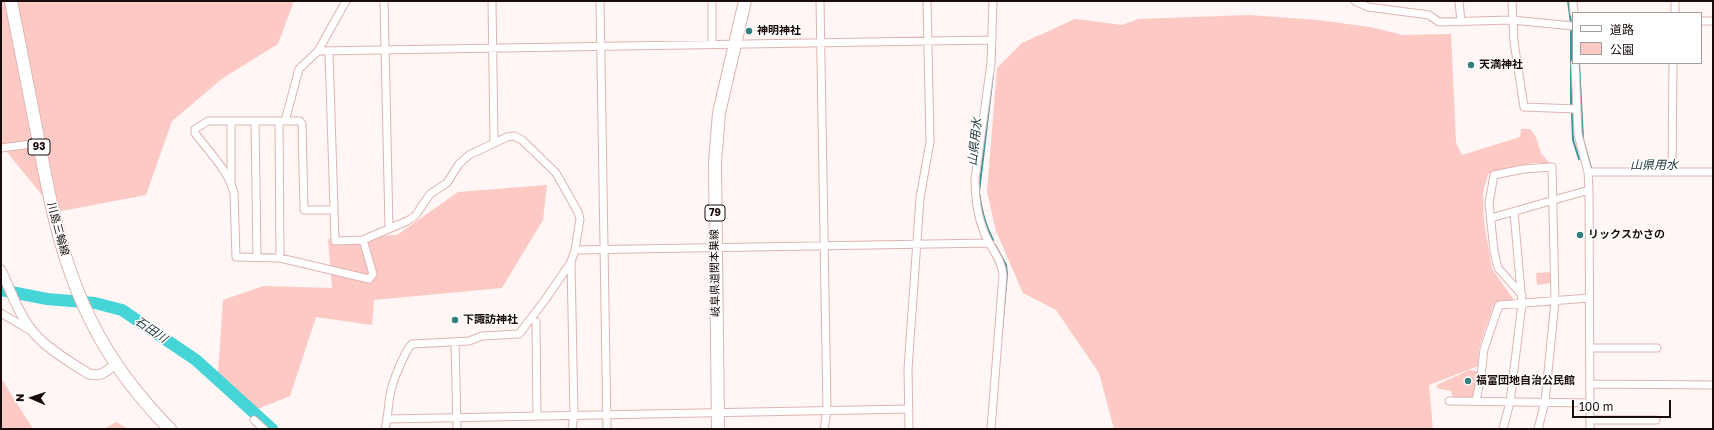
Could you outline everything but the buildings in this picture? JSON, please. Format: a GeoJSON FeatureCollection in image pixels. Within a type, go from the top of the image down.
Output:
{"type":"FeatureCollection","features":[{"type":"Feature","properties":{"kind":"main road","name":"川島三輪線"},"geometry":{"type":"LineString","coordinates":[[11,1],[38,143],[60,242],[77,291],[98,338],[115,364],[149,407],[170,429]]}},
{"type":"Feature","properties":{"kind":"main road","name":"岐阜県道関本巣線"},"geometry":{"type":"LineString","coordinates":[[718,429],[715,249],[715,164],[717,132],[734,45],[745,1]]}},
{"type":"Feature","properties":{"kind":"street"},"geometry":{"type":"LineString","coordinates":[[280,258],[282,121],[299,69],[318,51],[346,1]]}},
{"type":"Feature","properties":{"kind":"street"},"geometry":{"type":"LineString","coordinates":[[384,1],[390,228]]}},
{"type":"Feature","properties":{"kind":"street"},"geometry":{"type":"LineString","coordinates":[[492,1],[494,141]]}},
{"type":"Feature","properties":{"kind":"street"},"geometry":{"type":"LineString","coordinates":[[600,1],[607,429]]}},
{"type":"Feature","properties":{"kind":"street"},"geometry":{"type":"LineString","coordinates":[[712,1],[712,45]]}},
{"type":"Feature","properties":{"kind":"street"},"geometry":{"type":"LineString","coordinates":[[820,1],[827,411],[824,429]]}},
{"type":"Feature","properties":{"kind":"street"},"geometry":{"type":"LineString","coordinates":[[909,429],[908,369],[920,198],[930,142],[927,1]]}},
{"type":"Feature","properties":{"kind":"street"},"geometry":{"type":"LineString","coordinates":[[991,429],[1003,267],[983,232],[976,202],[975,186],[989,86],[993,1]]}},
{"type":"Feature","properties":{"kind":"street"},"geometry":{"type":"LineString","coordinates":[[1355,1],[1368,7],[1429,15],[1439,22],[1512,20],[1572,26]]}},
{"type":"Feature","properties":{"kind":"street"},"geometry":{"type":"LineString","coordinates":[[1459,1],[1461,22]]}},
{"type":"Feature","properties":{"kind":"street"},"geometry":{"type":"LineString","coordinates":[[1512,1],[1512,20],[1524,107],[1576,109]]}},
{"type":"Feature","properties":{"kind":"street"},"geometry":{"type":"LineString","coordinates":[[1573,1],[1574,12]]}},
{"type":"Feature","properties":{"kind":"street"},"geometry":{"type":"LineString","coordinates":[[1675,1],[1675,12]]}},
{"type":"Feature","properties":{"kind":"street"},"geometry":{"type":"LineString","coordinates":[[1702,21],[1713,21]]}},
{"type":"Feature","properties":{"kind":"street"},"geometry":{"type":"LineString","coordinates":[[318,51],[992,40]]}},
{"type":"Feature","properties":{"kind":"street"},"geometry":{"type":"LineString","coordinates":[[329,52],[334,241],[362,240],[407,221],[415,216],[430,194],[447,183],[459,164],[469,155],[494,141],[514,136],[522,140],[556,172],[578,212],[580,219],[575,250],[571,262],[519,334],[482,336],[469,341],[412,344],[408,348],[390,393],[385,429]]}},
{"type":"Feature","properties":{"kind":"street"},"geometry":{"type":"LineString","coordinates":[[1576,64],[1576,109],[1578,134],[1588,172],[1589,190],[1590,429]]}},
{"type":"Feature","properties":{"kind":"street"},"geometry":{"type":"LineString","coordinates":[[1672,172],[1673,64]]}},
{"type":"Feature","properties":{"kind":"street"},"geometry":{"type":"LineString","coordinates":[[334,210],[304,210],[302,124],[300,121],[208,121],[195,128],[195,133],[227,175],[234,193],[236,257],[280,258],[369,279],[373,274],[362,240]]}},
{"type":"Feature","properties":{"kind":"street"},"geometry":{"type":"LineString","coordinates":[[231,121],[231,184]]}},
{"type":"Feature","properties":{"kind":"street"},"geometry":{"type":"LineString","coordinates":[[254,121],[257,257]]}},
{"type":"Feature","properties":{"kind":"street"},"geometry":{"type":"LineString","coordinates":[[1,148],[38,143]]}},
{"type":"Feature","properties":{"kind":"street"},"geometry":{"type":"LineString","coordinates":[[1522,295],[1498,268],[1494,251],[1489,203],[1494,175],[1523,169],[1552,167],[1555,301],[1545,402],[1538,429]]}},
{"type":"Feature","properties":{"kind":"street"},"geometry":{"type":"LineString","coordinates":[[1588,172],[1713,172]]}},
{"type":"Feature","properties":{"kind":"street"},"geometry":{"type":"LineString","coordinates":[[1491,218],[1589,190]]}},
{"type":"Feature","properties":{"kind":"street"},"geometry":{"type":"LineString","coordinates":[[1503,429],[1510,402],[1522,304],[1514,212]]}},
{"type":"Feature","properties":{"kind":"street"},"geometry":{"type":"LineString","coordinates":[[575,250],[715,249],[989,243]]}},
{"type":"Feature","properties":{"kind":"street"},"geometry":{"type":"LineString","coordinates":[[571,262],[574,415],[572,429]]}},
{"type":"Feature","properties":{"kind":"street"},"geometry":{"type":"LineString","coordinates":[[3,273],[18,306],[34,333]]}},
{"type":"Feature","properties":{"kind":"street"},"geometry":{"type":"LineString","coordinates":[[1476,401],[1484,349],[1499,305],[1519,302],[1522,304],[1589,298]]}},
{"type":"Feature","properties":{"kind":"street"},"geometry":{"type":"LineString","coordinates":[[1,312],[34,333],[89,374],[97,376],[103,374],[115,364]]}},
{"type":"Feature","properties":{"kind":"street"},"geometry":{"type":"LineString","coordinates":[[536,322],[537,416]]}},
{"type":"Feature","properties":{"kind":"street"},"geometry":{"type":"LineString","coordinates":[[455,342],[457,429]]}},
{"type":"Feature","properties":{"kind":"street"},"geometry":{"type":"LineString","coordinates":[[1590,348],[1657,348]]}},
{"type":"Feature","properties":{"kind":"street"},"geometry":{"type":"LineString","coordinates":[[1590,384],[1713,385]]}},
{"type":"Feature","properties":{"kind":"street"},"geometry":{"type":"LineString","coordinates":[[1449,401],[1590,403]]}},
{"type":"Feature","properties":{"kind":"street"},"geometry":{"type":"LineString","coordinates":[[387,419],[909,409]]}},
{"type":"Feature","properties":{"kind":"street"},"geometry":{"type":"LineString","coordinates":[[254,420],[264,429]]}},
{"type":"Feature","properties":{"kind":"street"},"geometry":{"type":"LineString","coordinates":[[1590,420],[1656,420]]}},
{"type":"Feature","properties":{"kind":"green space"},"geometry":{"type":"Polygon","coordinates":[[[1,1],[294,1],[278,44],[223,78],[172,121],[146,195],[56,212],[1,145],[1,1]]]}},
{"type":"Feature","properties":{"kind":"green space"},"geometry":{"type":"Polygon","coordinates":[[[1249,15],[1318,20],[1370,27],[1403,35],[1451,34],[1456,142],[1462,155],[1520,137],[1521,129],[1530,129],[1536,137],[1541,153],[1549,163],[1532,163],[1488,174],[1483,193],[1484,222],[1492,269],[1514,300],[1494,304],[1479,348],[1478,366],[1429,385],[1433,429],[1114,429],[1099,373],[1056,310],[1023,293],[996,231],[987,192],[997,68],[1022,43],[1075,19],[1122,25],[1138,19],[1249,15]]]}},
{"type":"Feature","properties":{"kind":"green space"},"geometry":{"type":"Polygon","coordinates":[[[547,185],[543,220],[502,288],[374,300],[372,325],[316,317],[290,396],[255,410],[218,372],[223,300],[263,286],[332,288],[328,239],[397,235],[458,192],[547,185]]]}},
{"type":"Feature","properties":{"kind":"green space"},"geometry":{"type":"Polygon","coordinates":[[[1551,272],[1551,283],[1537,285],[1536,273],[1551,272]]]}},
{"type":"Feature","properties":{"kind":"green space"},"geometry":{"type":"Polygon","coordinates":[[[1469,370],[1477,371],[1475,399],[1453,399],[1451,391],[1436,388],[1437,385],[1469,370]]]}},
{"type":"Feature","properties":{"kind":"green space"},"geometry":{"type":"Polygon","coordinates":[[[1,378],[33,429],[1,429],[1,378]]]}},
{"type":"Feature","properties":{"kind":"green space"},"geometry":{"type":"Polygon","coordinates":[[[116,422],[128,429],[104,429],[116,422]]]}},
{"type":"Feature","properties":{"kind":"waterway","name":"山県用水"},"geometry":{"type":"LineString","coordinates":[[1568,1],[1571,23]]}},
{"type":"Feature","properties":{"kind":"waterway"},"geometry":{"type":"LineString","coordinates":[[1571,31],[1571,106]]}},
{"type":"Feature","properties":{"kind":"waterway","name":"山県用水"},"geometry":{"type":"LineString","coordinates":[[995,43],[995,54]]}},
{"type":"Feature","properties":{"kind":"waterway","name":"山県用水"},"geometry":{"type":"LineString","coordinates":[[1579,64],[1583,139],[1591,168]]}},
{"type":"Feature","properties":{"kind":"waterway","name":"山県用水"},"geometry":{"type":"LineString","coordinates":[[993,74],[979,192],[984,217],[993,240]]}},
{"type":"Feature","properties":{"kind":"waterway"},"geometry":{"type":"LineString","coordinates":[[1572,114],[1573,140],[1579,159]]}},
{"type":"Feature","properties":{"kind":"waterway","name":"山県用水"},"geometry":{"type":"LineString","coordinates":[[995,245],[1006,265],[1007,274],[1002,329]]}},
{"type":"Feature","properties":{"kind":"waterway","name":"石田川"},"geometry":{"type":"LineString","coordinates":[[1,290],[47,299],[95,303],[122,310],[196,360],[272,429]]}},
{"type":"Feature","properties":{"kind":"place","name":"神明神社"},"geometry":{"type":"Point","coordinates":[749,31]}},
{"type":"Feature","properties":{"kind":"place","name":"天満神社"},"geometry":{"type":"Point","coordinates":[1471,65]}},
{"type":"Feature","properties":{"kind":"place","name":"リックスかさの"},"geometry":{"type":"Point","coordinates":[1580,235]}},
{"type":"Feature","properties":{"kind":"place","name":"下諏訪神社"},"geometry":{"type":"Point","coordinates":[455,320]}},
{"type":"Feature","properties":{"kind":"place","name":"福富団地自治公民館"},"geometry":{"type":"Point","coordinates":[1468,381]}}]}
